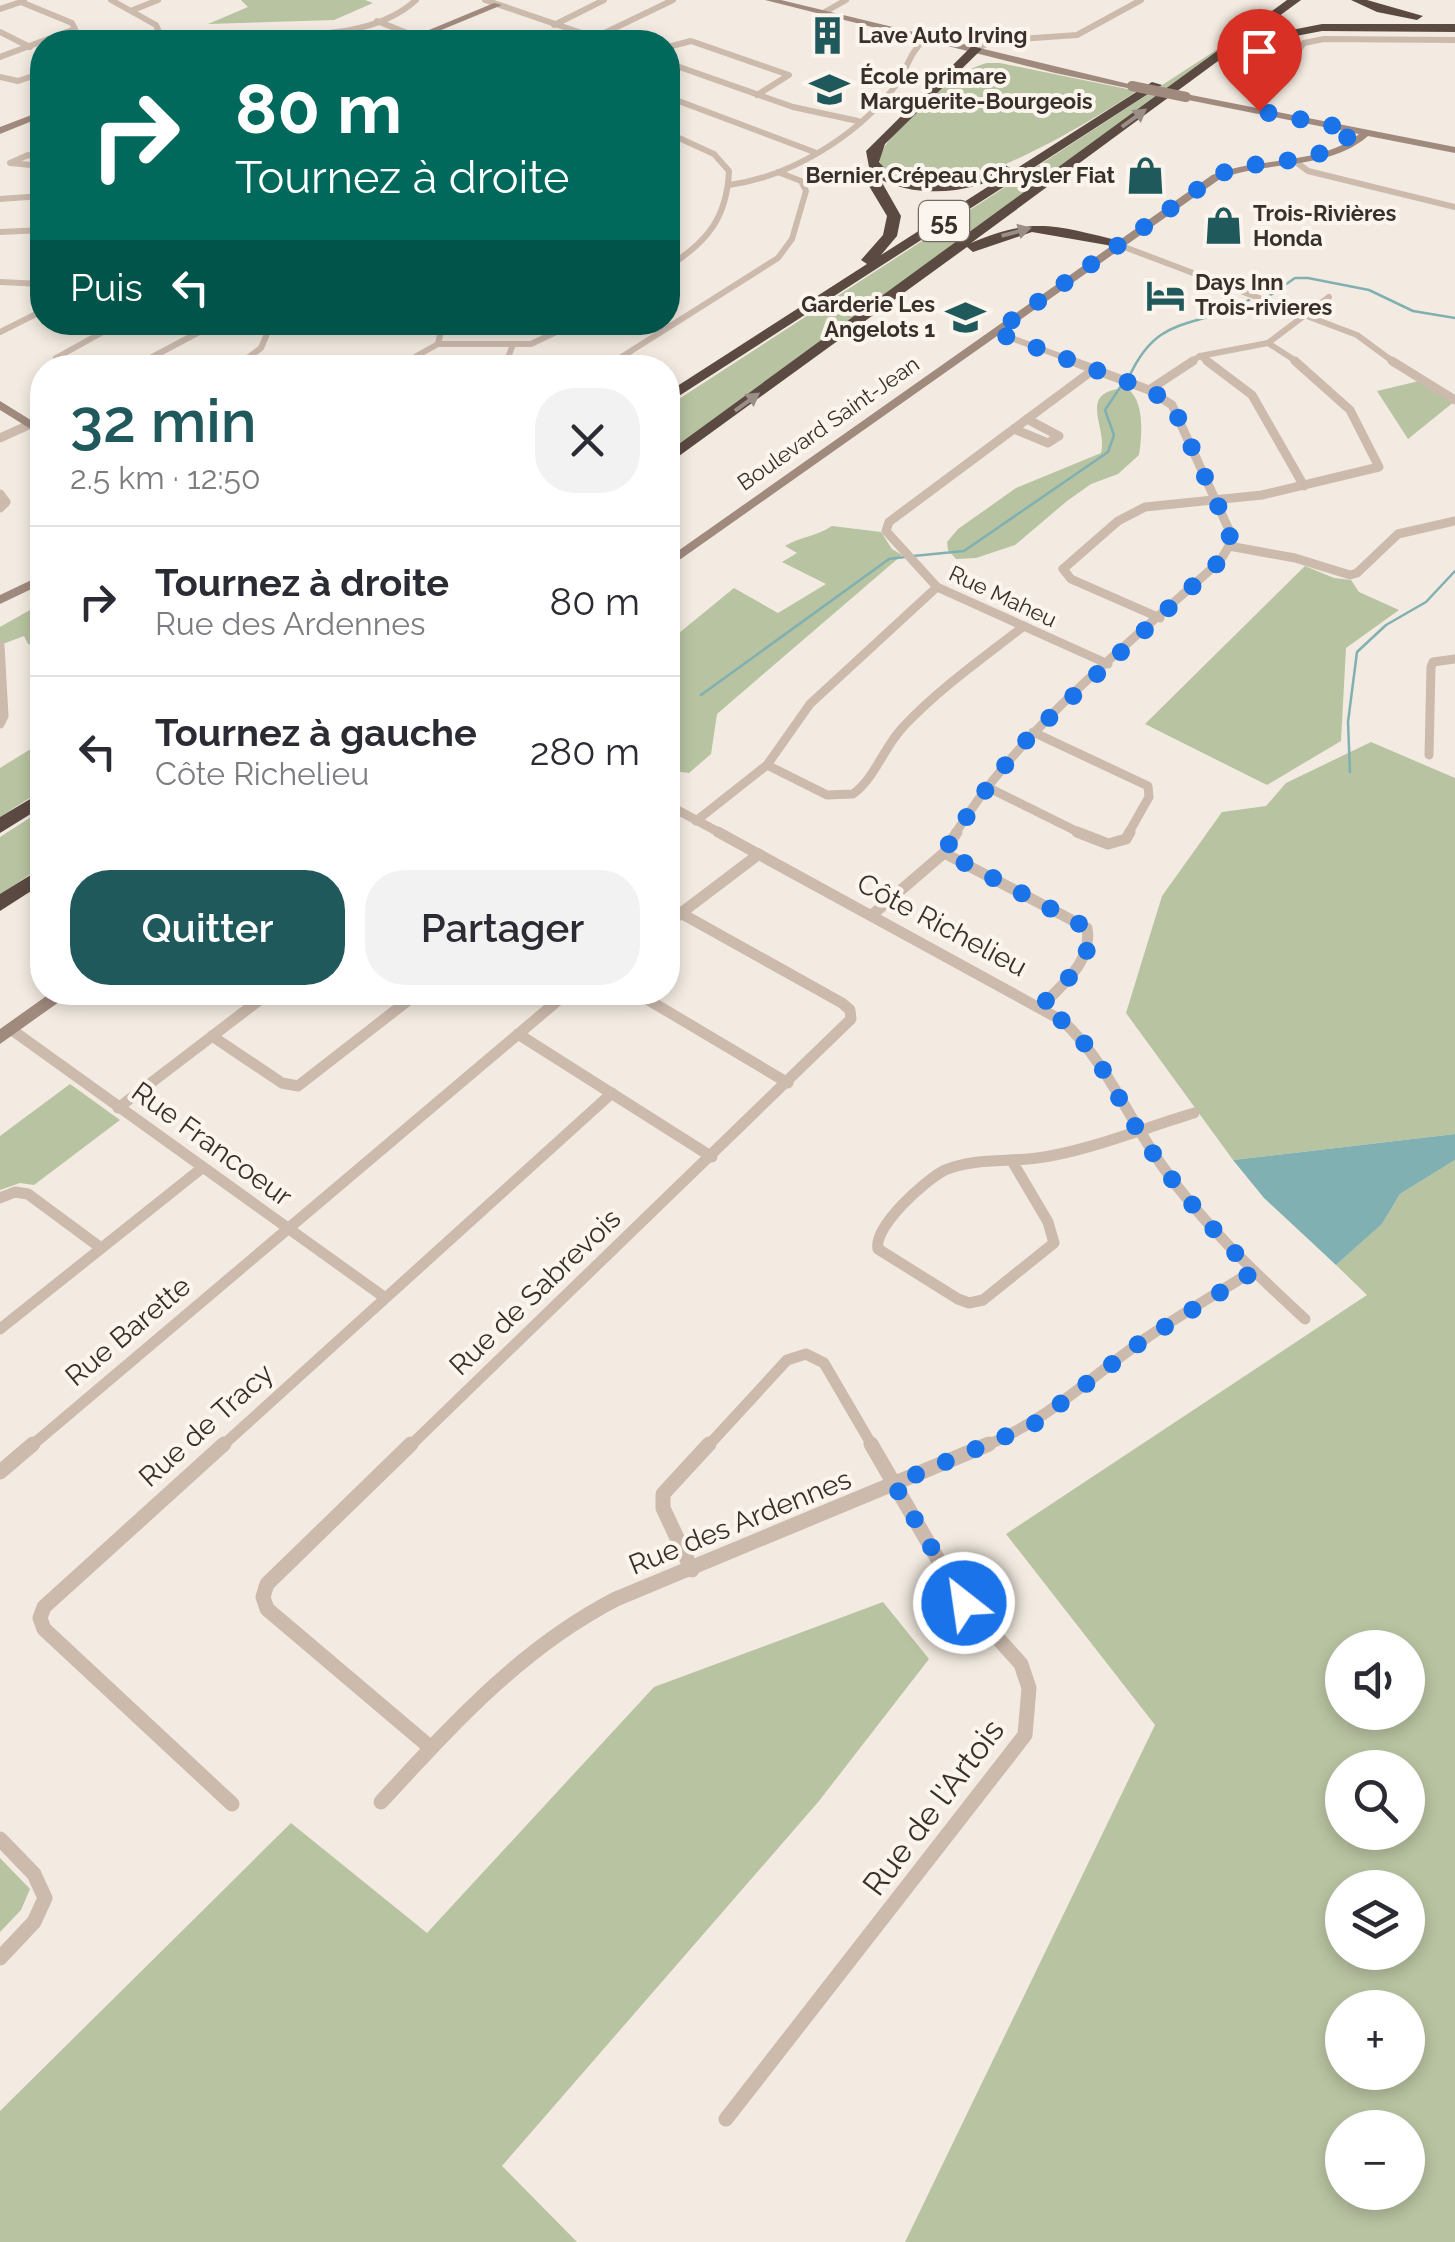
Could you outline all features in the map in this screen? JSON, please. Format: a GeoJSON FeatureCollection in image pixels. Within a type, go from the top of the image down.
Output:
{"type":"FeatureCollection","features":[{"type":"Feature","properties":{"kind":"highway"},"geometry":{"type":"LineString","coordinates":[[1241,28],[1272,0]]}},
{"type":"Feature","properties":{"kind":"highway","name":"55"},"geometry":{"type":"LineString","coordinates":[[680,390],[1280,0]]}},
{"type":"Feature","properties":{"kind":"highway","name":"55"},"geometry":{"type":"LineString","coordinates":[[680,450],[1295,0]]}},
{"type":"Feature","properties":{"kind":"highway"},"geometry":{"type":"LineString","coordinates":[[1357,0],[1395,14],[1455,15]]}},
{"type":"Feature","properties":{"kind":"highway"},"geometry":{"type":"LineString","coordinates":[[1194,74],[1254,44],[1296,30],[1338,26],[1455,28]]}},
{"type":"Feature","properties":{"kind":"highway"},"geometry":{"type":"LineString","coordinates":[[942,48],[993,59]]}},
{"type":"Feature","properties":{"kind":"highway"},"geometry":{"type":"LineString","coordinates":[[965,55],[876,146],[872,161],[878,172],[909,185],[948,186],[992,175],[1059,147]]}},
{"type":"Feature","properties":{"kind":"highway"},"geometry":{"type":"LineString","coordinates":[[829,294],[882,247],[895,225],[894,208],[865,168],[866,148],[965,55]]}},
{"type":"Feature","properties":{"kind":"highway"},"geometry":{"type":"LineString","coordinates":[[1075,161],[1051,206],[1119,245]]}},
{"type":"Feature","properties":{"kind":"highway"},"geometry":{"type":"LineString","coordinates":[[917,277],[990,240],[1029,228],[1061,228],[1119,245]]}},
{"type":"Feature","properties":{"kind":"highway"},"geometry":{"type":"LineString","coordinates":[[0,826],[30,806]]}},
{"type":"Feature","properties":{"kind":"highway"},"geometry":{"type":"LineString","coordinates":[[0,904],[30,883]]}},
{"type":"Feature","properties":{"kind":"street"},"geometry":{"type":"LineString","coordinates":[[112,0],[133,10],[158,30]]}},
{"type":"Feature","properties":{"kind":"street"},"geometry":{"type":"LineString","coordinates":[[133,10],[158,0]]}},
{"type":"Feature","properties":{"kind":"street"},"geometry":{"type":"LineString","coordinates":[[346,30],[408,8],[416,0]]}},
{"type":"Feature","properties":{"kind":"street"},"geometry":{"type":"LineString","coordinates":[[485,0],[502,2],[569,30]]}},
{"type":"Feature","properties":{"kind":"street"},"geometry":{"type":"LineString","coordinates":[[554,25],[604,0]]}},
{"type":"Feature","properties":{"kind":"street"},"geometry":{"type":"LineString","coordinates":[[611,30],[673,0]]}},
{"type":"Feature","properties":{"kind":"street"},"geometry":{"type":"LineString","coordinates":[[770,0],[924,40],[965,55],[1065,72]]}},
{"type":"Feature","properties":{"kind":"street"},"geometry":{"type":"LineString","coordinates":[[822,13],[846,0]]}},
{"type":"Feature","properties":{"kind":"street"},"geometry":{"type":"LineString","coordinates":[[965,55],[989,37],[1034,40],[1082,34],[1141,0]]}},
{"type":"Feature","properties":{"kind":"street"},"geometry":{"type":"LineString","coordinates":[[0,9],[24,1],[72,23],[72,30]]}},
{"type":"Feature","properties":{"kind":"street"},"geometry":{"type":"LineString","coordinates":[[445,30],[502,2]]}},
{"type":"Feature","properties":{"kind":"street"},"geometry":{"type":"LineString","coordinates":[[377,21],[398,30]]}},
{"type":"Feature","properties":{"kind":"street"},"geometry":{"type":"LineString","coordinates":[[0,32],[30,46]]}},
{"type":"Feature","properties":{"kind":"street"},"geometry":{"type":"LineString","coordinates":[[1291,59],[1302,44],[1328,38],[1455,40]]}},
{"type":"Feature","properties":{"kind":"street"},"geometry":{"type":"LineString","coordinates":[[680,43],[691,40],[790,74],[756,95]]}},
{"type":"Feature","properties":{"kind":"street"},"geometry":{"type":"LineString","coordinates":[[924,40],[942,48]]}},
{"type":"Feature","properties":{"kind":"street"},"geometry":{"type":"LineString","coordinates":[[730,185],[754,184],[778,172],[858,121],[896,87],[905,57],[924,40]]}},
{"type":"Feature","properties":{"kind":"street"},"geometry":{"type":"LineString","coordinates":[[0,57],[30,46]]}},
{"type":"Feature","properties":{"kind":"street"},"geometry":{"type":"LineString","coordinates":[[993,59],[1455,152]]}},
{"type":"Feature","properties":{"kind":"street"},"geometry":{"type":"LineString","coordinates":[[680,67],[821,115],[858,121]]}},
{"type":"Feature","properties":{"kind":"street"},"geometry":{"type":"LineString","coordinates":[[0,77],[18,82],[30,77]]}},
{"type":"Feature","properties":{"kind":"street"},"geometry":{"type":"LineString","coordinates":[[680,102],[814,152]]}},
{"type":"Feature","properties":{"kind":"street"},"geometry":{"type":"LineString","coordinates":[[0,128],[30,115]]}},
{"type":"Feature","properties":{"kind":"street","name":"Boulevard Saint-Jean"},"geometry":{"type":"LineString","coordinates":[[680,555],[1222,173],[1346,148],[1359,133]]}},
{"type":"Feature","properties":{"kind":"street"},"geometry":{"type":"LineString","coordinates":[[680,139],[714,154],[730,171],[730,185],[716,231],[705,244],[680,260]]}},
{"type":"Feature","properties":{"kind":"street"},"geometry":{"type":"LineString","coordinates":[[1292,158],[1308,171],[1455,207]]}},
{"type":"Feature","properties":{"kind":"street"},"geometry":{"type":"LineString","coordinates":[[680,320],[778,258],[792,239],[806,191],[801,181],[778,172]]}},
{"type":"Feature","properties":{"kind":"street"},"geometry":{"type":"LineString","coordinates":[[0,199],[30,197]]}},
{"type":"Feature","properties":{"kind":"street"},"geometry":{"type":"LineString","coordinates":[[0,232],[30,231]]}},
{"type":"Feature","properties":{"kind":"street"},"geometry":{"type":"LineString","coordinates":[[1119,245],[1357,335],[1418,381],[1453,397]]}},
{"type":"Feature","properties":{"kind":"street"},"geometry":{"type":"LineString","coordinates":[[0,284],[30,284]]}},
{"type":"Feature","properties":{"kind":"street"},"geometry":{"type":"LineString","coordinates":[[1149,390],[1200,356],[1268,343],[1328,297]]}},
{"type":"Feature","properties":{"kind":"street"},"geometry":{"type":"LineString","coordinates":[[0,332],[30,317]]}},
{"type":"Feature","properties":{"kind":"street"},"geometry":{"type":"LineString","coordinates":[[872,915],[944,852],[985,786],[1034,732],[1220,561],[1229,546],[1230,532],[1172,404],[1149,390],[995,332]]}},
{"type":"Feature","properties":{"kind":"street"},"geometry":{"type":"LineString","coordinates":[[61,355],[98,335]]}},
{"type":"Feature","properties":{"kind":"street"},"geometry":{"type":"LineString","coordinates":[[156,355],[194,335]]}},
{"type":"Feature","properties":{"kind":"street"},"geometry":{"type":"LineString","coordinates":[[252,355],[261,348],[266,335]]}},
{"type":"Feature","properties":{"kind":"street"},"geometry":{"type":"LineString","coordinates":[[438,344],[440,335]]}},
{"type":"Feature","properties":{"kind":"street"},"geometry":{"type":"LineString","coordinates":[[419,355],[438,344],[512,346],[558,335]]}},
{"type":"Feature","properties":{"kind":"street"},"geometry":{"type":"LineString","coordinates":[[625,355],[657,335]]}},
{"type":"Feature","properties":{"kind":"street"},"geometry":{"type":"LineString","coordinates":[[1160,618],[1071,579],[1062,569],[1129,513],[1145,507],[1262,495],[1379,466],[1336,391],[1268,343]]}},
{"type":"Feature","properties":{"kind":"street"},"geometry":{"type":"LineString","coordinates":[[509,355],[512,346]]}},
{"type":"Feature","properties":{"kind":"street"},"geometry":{"type":"LineString","coordinates":[[1200,356],[1252,394],[1304,486]]}},
{"type":"Feature","properties":{"kind":"street","name":"Rue Maheu"},"geometry":{"type":"LineString","coordinates":[[1093,370],[889,522],[886,530],[937,587],[1108,664]]}},
{"type":"Feature","properties":{"kind":"street"},"geometry":{"type":"LineString","coordinates":[[0,405],[30,427]]}},
{"type":"Feature","properties":{"kind":"street"},"geometry":{"type":"LineString","coordinates":[[0,417],[30,428]]}},
{"type":"Feature","properties":{"kind":"street"},"geometry":{"type":"LineString","coordinates":[[1014,429],[1048,442],[1059,436],[1027,419]]}},
{"type":"Feature","properties":{"kind":"street"},"geometry":{"type":"LineString","coordinates":[[0,438],[30,428]]}},
{"type":"Feature","properties":{"kind":"street"},"geometry":{"type":"LineString","coordinates":[[0,494],[6,502],[0,508]]}},
{"type":"Feature","properties":{"kind":"street"},"geometry":{"type":"LineString","coordinates":[[1229,546],[1280,554],[1350,575],[1357,573],[1398,534],[1455,521]]}},
{"type":"Feature","properties":{"kind":"street"},"geometry":{"type":"LineString","coordinates":[[0,600],[30,585]]}},
{"type":"Feature","properties":{"kind":"street"},"geometry":{"type":"LineString","coordinates":[[696,820],[767,766],[810,704],[937,587]]}},
{"type":"Feature","properties":{"kind":"street"},"geometry":{"type":"LineString","coordinates":[[767,766],[835,798],[850,797],[861,788],[890,742],[909,722],[1024,626]]}},
{"type":"Feature","properties":{"kind":"street"},"geometry":{"type":"LineString","coordinates":[[0,645],[4,716],[0,724]]}},
{"type":"Feature","properties":{"kind":"street"},"geometry":{"type":"LineString","coordinates":[[1429,754],[1431,667],[1434,662],[1455,659]]}},
{"type":"Feature","properties":{"kind":"street"},"geometry":{"type":"LineString","coordinates":[[985,786],[1095,841],[1108,844],[1126,840],[1149,798],[1148,786],[1034,732]]}},
{"type":"Feature","properties":{"kind":"street","name":"Côte Richelieu"},"geometry":{"type":"LineString","coordinates":[[680,811],[1041,1006],[1067,1024],[1096,1054],[1136,1128],[1178,1187],[1253,1272],[1305,1319]]}},
{"type":"Feature","properties":{"kind":"street"},"geometry":{"type":"LineString","coordinates":[[944,852],[1087,928],[1088,954],[1041,1006]]}},
{"type":"Feature","properties":{"kind":"street"},"geometry":{"type":"LineString","coordinates":[[682,914],[758,854]]}},
{"type":"Feature","properties":{"kind":"street","name":"Rue de Sabrevois"},"geometry":{"type":"LineString","coordinates":[[431,1748],[270,1612],[264,1601],[265,1588],[848,1024],[850,1010],[682,914]]}},
{"type":"Feature","properties":{"kind":"street"},"geometry":{"type":"LineString","coordinates":[[6,1034],[46,1005]]}},
{"type":"Feature","properties":{"kind":"street"},"geometry":{"type":"LineString","coordinates":[[118,1108],[253,1005]]}},
{"type":"Feature","properties":{"kind":"street"},"geometry":{"type":"LineString","coordinates":[[212,1036],[285,1084],[302,1086],[403,1005]]}},
{"type":"Feature","properties":{"kind":"street","name":"Rue Barette"},"geometry":{"type":"LineString","coordinates":[[0,1472],[553,1005]]}},
{"type":"Feature","properties":{"kind":"street"},"geometry":{"type":"LineString","coordinates":[[657,1005],[788,1083]]}},
{"type":"Feature","properties":{"kind":"street","name":"Rue Francoeur"},"geometry":{"type":"LineString","coordinates":[[6,1034],[118,1108],[384,1297]]}},
{"type":"Feature","properties":{"kind":"street"},"geometry":{"type":"LineString","coordinates":[[518,1034],[712,1156]]}},
{"type":"Feature","properties":{"kind":"street","name":"Rue de Tracy"},"geometry":{"type":"LineString","coordinates":[[232,1804],[44,1630],[42,1610],[612,1093]]}},
{"type":"Feature","properties":{"kind":"street"},"geometry":{"type":"LineString","coordinates":[[1012,1161],[1018,1179],[1052,1231],[1054,1243],[983,1300],[958,1300],[878,1249],[878,1232],[938,1174],[975,1162],[1048,1156],[1194,1113]]}},
{"type":"Feature","properties":{"kind":"street"},"geometry":{"type":"LineString","coordinates":[[0,1329],[202,1168]]}},
{"type":"Feature","properties":{"kind":"street"},"geometry":{"type":"LineString","coordinates":[[0,1198],[11,1193],[28,1194],[101,1248]]}},
{"type":"Feature","properties":{"kind":"street","name":"Rue des Ardennes"},"geometry":{"type":"LineString","coordinates":[[380,1802],[505,1673],[558,1632],[604,1605],[1034,1424],[1142,1341],[1253,1272]]}},
{"type":"Feature","properties":{"kind":"street","name":"Rue de l'Artois"},"geometry":{"type":"LineString","coordinates":[[692,1570],[663,1508],[664,1494],[796,1354],[810,1354],[822,1360],[964,1603],[1019,1660],[1030,1693],[1028,1725],[1014,1753],[726,2119]]}},
{"type":"Feature","properties":{"kind":"street"},"geometry":{"type":"LineString","coordinates":[[0,1839],[43,1882],[47,1896],[39,1918],[0,1958]]}},
{"type":"Feature","properties":{"kind":"green space"},"geometry":{"type":"Polygon","coordinates":[[[241,0],[373,3],[334,20],[208,24],[248,7],[241,0]]]}},
{"type":"Feature","properties":{"kind":"green space"},"geometry":{"type":"Polygon","coordinates":[[[1233,39],[1237,39],[680,444],[680,398],[1233,39]]]}},
{"type":"Feature","properties":{"kind":"green space"},"geometry":{"type":"Polygon","coordinates":[[[987,63],[1137,91],[1004,165],[963,179],[926,185],[897,179],[878,158],[897,130],[941,88],[987,63]]]}},
{"type":"Feature","properties":{"kind":"green space"},"geometry":{"type":"Polygon","coordinates":[[[1419,381],[1455,401],[1408,439],[1377,391],[1419,381]]]}},
{"type":"Feature","properties":{"kind":"green space"},"geometry":{"type":"Polygon","coordinates":[[[1127,388],[1139,410],[1139,455],[1118,474],[1091,484],[1067,501],[1015,545],[976,558],[956,559],[947,542],[958,529],[1016,488],[1101,453],[1098,403],[1111,391],[1127,388]]]}},
{"type":"Feature","properties":{"kind":"green space"},"geometry":{"type":"Polygon","coordinates":[[[832,526],[881,532],[892,549],[902,555],[717,714],[711,754],[689,773],[680,772],[680,632],[734,588],[778,613],[826,584],[782,562],[797,553],[785,546],[832,526]]]}},
{"type":"Feature","properties":{"kind":"green space"},"geometry":{"type":"Polygon","coordinates":[[[1305,566],[1334,578],[1351,580],[1359,592],[1399,610],[1346,648],[1341,741],[1267,785],[1145,724],[1305,566]]]}},
{"type":"Feature","properties":{"kind":"green space"},"geometry":{"type":"Polygon","coordinates":[[[30,610],[30,644],[24,636],[0,645],[0,627],[30,610]]]}},
{"type":"Feature","properties":{"kind":"green space"},"geometry":{"type":"Polygon","coordinates":[[[1371,742],[1455,778],[1455,1134],[1233,1160],[1126,1013],[1162,896],[1222,812],[1266,806],[1286,783],[1371,742]]]}},
{"type":"Feature","properties":{"kind":"green space"},"geometry":{"type":"Polygon","coordinates":[[[30,749],[30,798],[0,817],[0,768],[30,749]]]}},
{"type":"Feature","properties":{"kind":"green space"},"geometry":{"type":"Polygon","coordinates":[[[30,818],[30,874],[0,895],[0,837],[30,818]]]}},
{"type":"Feature","properties":{"kind":"green space"},"geometry":{"type":"Polygon","coordinates":[[[70,1084],[120,1120],[34,1185],[20,1183],[0,1190],[0,1136],[70,1084]]]}},
{"type":"Feature","properties":{"kind":"green space"},"geometry":{"type":"Polygon","coordinates":[[[1455,1160],[1455,2242],[905,2242],[1155,1725],[1006,1534],[1367,1295],[1336,1265],[1382,1224],[1400,1194],[1455,1160]]]}},
{"type":"Feature","properties":{"kind":"green space"},"geometry":{"type":"Polygon","coordinates":[[[883,1602],[929,1659],[819,1801],[502,2166],[577,2242],[0,2242],[0,2111],[291,1823],[427,1933],[654,1687],[883,1602]]]}},
{"type":"Feature","properties":{"kind":"green space"},"geometry":{"type":"Polygon","coordinates":[[[0,1858],[30,1889],[21,1910],[0,1932],[0,1858]]]}},
{"type":"Feature","properties":{"kind":"water"},"geometry":{"type":"Polygon","coordinates":[[[1455,1134],[1455,1160],[1400,1194],[1382,1224],[1336,1265],[1264,1198],[1233,1160],[1455,1134]]]}},
{"type":"Feature","properties":{"kind":"waterway"},"geometry":{"type":"LineString","coordinates":[[1269,296],[1295,278],[1308,278],[1369,290],[1413,311],[1455,318]]}},
{"type":"Feature","properties":{"kind":"waterway"},"geometry":{"type":"LineString","coordinates":[[1129,377],[1153,341],[1166,332],[1249,300]]}},
{"type":"Feature","properties":{"kind":"waterway"},"geometry":{"type":"LineString","coordinates":[[913,556],[964,551],[1108,452],[1114,435],[1105,410],[1121,386]]}},
{"type":"Feature","properties":{"kind":"waterway"},"geometry":{"type":"LineString","coordinates":[[701,695],[889,559],[905,557]]}},
{"type":"Feature","properties":{"kind":"waterway"},"geometry":{"type":"LineString","coordinates":[[1350,772],[1348,722],[1357,652],[1386,625],[1426,602],[1455,571]]}},
{"type":"Feature","properties":{"kind":"place","name":"Lave Auto Irving"},"geometry":{"type":"Point","coordinates":[828,35]}},
{"type":"Feature","properties":{"kind":"place","name":"École primare Marguerite-Bourgeois"},"geometry":{"type":"Point","coordinates":[830,89]}},
{"type":"Feature","properties":{"kind":"place","name":"Bernier Crépeau Chrysler Fiat"},"geometry":{"type":"Point","coordinates":[1145,175]}},
{"type":"Feature","properties":{"kind":"place","name":"Trois-Rivières Honda"},"geometry":{"type":"Point","coordinates":[1223,226]}},
{"type":"Feature","properties":{"kind":"place","name":"Days Inn Trois-rivieres"},"geometry":{"type":"Point","coordinates":[1165,295]}},
{"type":"Feature","properties":{"kind":"place","name":"Garderie Les Angelots 1"},"geometry":{"type":"Point","coordinates":[965,317]}},
{"type":"Feature","properties":{"kind":"route"},"geometry":{"type":"LineString","coordinates":[[964,1603],[894,1484],[1034,1424],[1142,1341],[1253,1272],[1165,1171],[1119,1101],[1096,1054],[1067,1024],[1041,1006],[1088,954],[1087,928],[944,852],[985,786],[1034,732],[1220,561],[1229,546],[1230,532],[1172,404],[1149,390],[995,332],[1218,175],[1246,165],[1326,152],[1344,142],[1354,130],[1259,111]]}}]}
